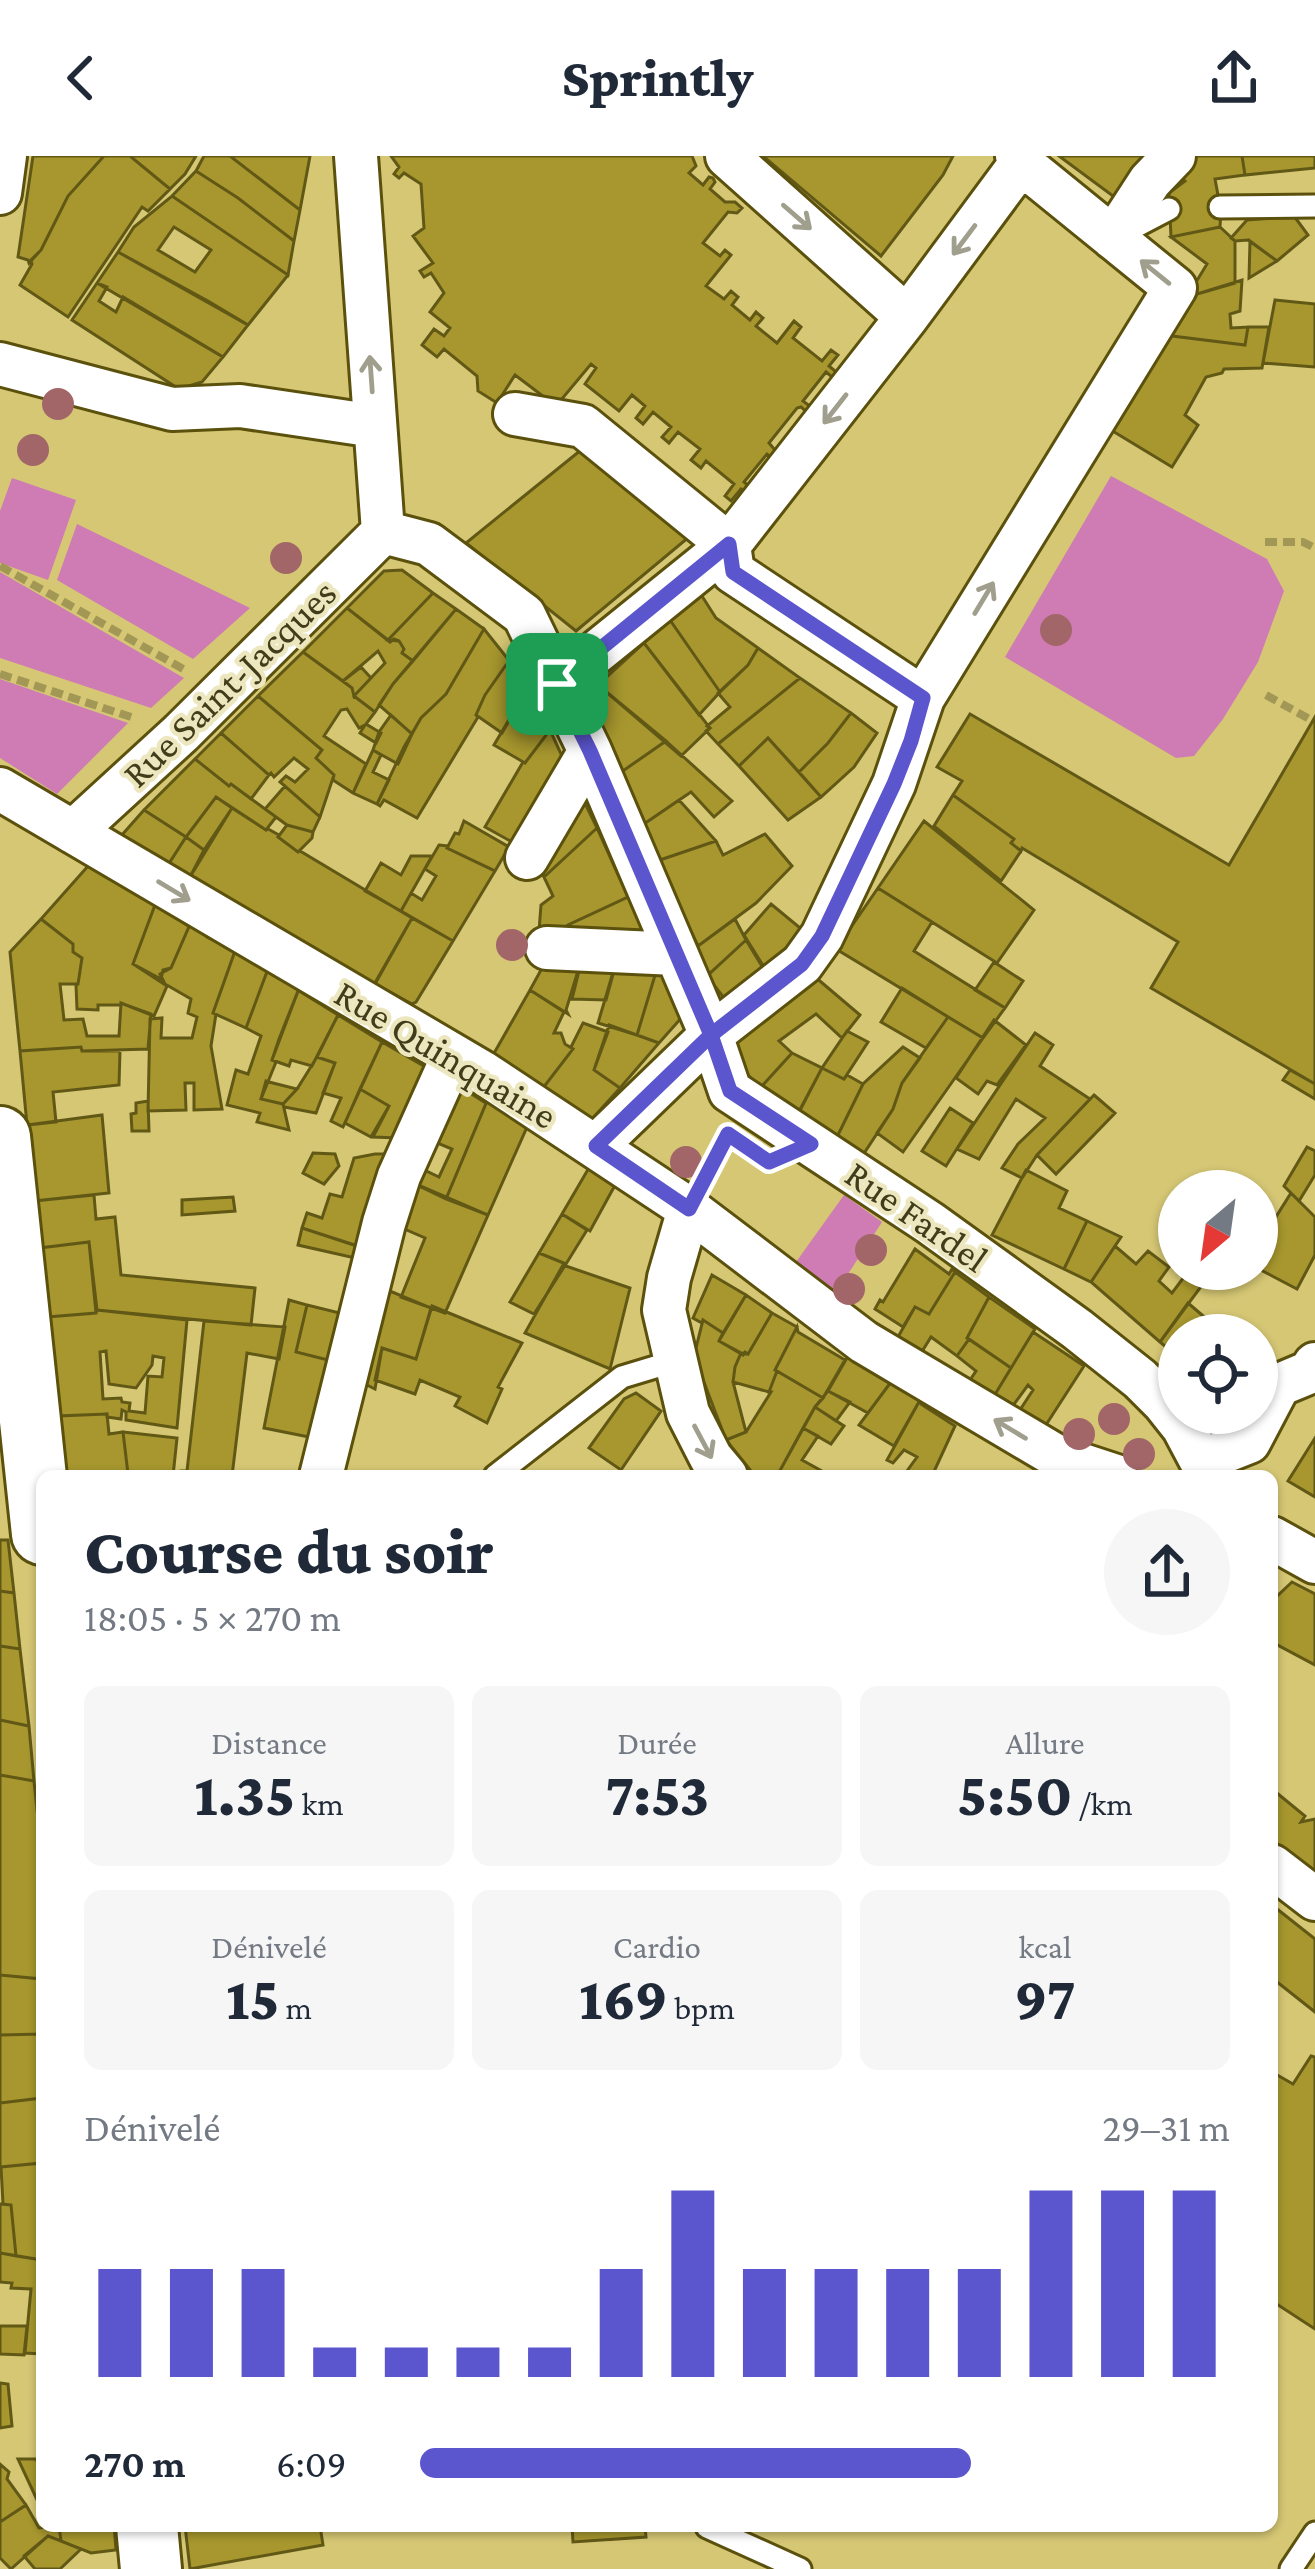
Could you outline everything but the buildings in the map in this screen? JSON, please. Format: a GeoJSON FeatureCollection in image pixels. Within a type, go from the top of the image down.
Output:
{"type":"FeatureCollection","features":[{"type":"Feature","properties":{"kind":"street"},"geometry":{"type":"LineString","coordinates":[[0,193],[5,156]]}},
{"type":"Feature","properties":{"kind":"street"},"geometry":{"type":"LineString","coordinates":[[356,156],[383,532]]}},
{"type":"Feature","properties":{"kind":"street"},"geometry":{"type":"LineString","coordinates":[[727,156],[907,317]]}},
{"type":"Feature","properties":{"kind":"street"},"geometry":{"type":"LineString","coordinates":[[1113,238],[1150,181],[1174,156]]}},
{"type":"Feature","properties":{"kind":"street"},"geometry":{"type":"LineString","coordinates":[[557,684],[729,544],[907,317],[1019,160],[1175,288],[923,698],[894,784],[822,936],[802,964],[711,1035],[596,1146]]}},
{"type":"Feature","properties":{"kind":"street"},"geometry":{"type":"LineString","coordinates":[[0,364],[172,409],[240,406],[375,426]]}},
{"type":"Feature","properties":{"kind":"street"},"geometry":{"type":"LineString","coordinates":[[515,414],[583,426],[729,544],[733,572],[923,698]]}},
{"type":"Feature","properties":{"kind":"street","name":"Rue Fardel"},"geometry":{"type":"LineString","coordinates":[[383,532],[429,544],[524,615],[590,751],[711,1035],[730,1091],[930,1223],[1140,1379],[1183,1427],[1205,1468],[1249,1442],[1279,1385],[1310,1372],[1315,1364]]}},
{"type":"Feature","properties":{"kind":"street","name":"Rue Saint-Jacques"},"geometry":{"type":"LineString","coordinates":[[73,832],[182,733],[383,532]]}},
{"type":"Feature","properties":{"kind":"street"},"geometry":{"type":"LineString","coordinates":[[527,858],[590,751]]}},
{"type":"Feature","properties":{"kind":"street","name":"Rue Quinquaine"},"geometry":{"type":"LineString","coordinates":[[0,789],[453,1056],[596,1146],[689,1209],[864,1342],[1058,1457],[1098,1470]]}},
{"type":"Feature","properties":{"kind":"street"},"geometry":{"type":"LineString","coordinates":[[547,948],[676,954]]}},
{"type":"Feature","properties":{"kind":"street"},"geometry":{"type":"LineString","coordinates":[[322,1470],[398,1176],[453,1056]]}},
{"type":"Feature","properties":{"kind":"street"},"geometry":{"type":"LineString","coordinates":[[0,1137],[36,1477]]}},
{"type":"Feature","properties":{"kind":"street"},"geometry":{"type":"LineString","coordinates":[[689,1209],[664,1310],[688,1413],[721,1470]]}},
{"type":"Feature","properties":{"kind":"street"},"geometry":{"type":"LineString","coordinates":[[1278,1871],[1315,1899]]}},
{"type":"Feature","properties":{"kind":"street"},"geometry":{"type":"LineString","coordinates":[[148,2532],[152,2569]]}},
{"type":"Feature","properties":{"kind":"lane"},"geometry":{"type":"LineString","coordinates":[[1220,207],[1315,206]]}},
{"type":"Feature","properties":{"kind":"lane"},"geometry":{"type":"LineString","coordinates":[[1113,238],[1169,209]]}},
{"type":"Feature","properties":{"kind":"lane"},"geometry":{"type":"LineString","coordinates":[[503,1470],[622,1377],[675,1360]]}},
{"type":"Feature","properties":{"kind":"lane"},"geometry":{"type":"LineString","coordinates":[[718,2532],[800,2569]]}},
{"type":"Feature","properties":{"kind":"lane"},"geometry":{"type":"LineString","coordinates":[[1291,2569],[1315,2534]]}},
{"type":"Feature","properties":{"kind":"path"},"geometry":{"type":"LineString","coordinates":[[1265,542],[1303,542],[1315,548]]}},
{"type":"Feature","properties":{"kind":"path"},"geometry":{"type":"LineString","coordinates":[[0,566],[223,691]]}},
{"type":"Feature","properties":{"kind":"path"},"geometry":{"type":"LineString","coordinates":[[0,674],[182,733]]}},
{"type":"Feature","properties":{"kind":"path"},"geometry":{"type":"LineString","coordinates":[[1266,694],[1313,721]]}},
{"type":"Feature","properties":{"kind":"path"},"geometry":{"type":"LineString","coordinates":[[689,1209],[728,1134],[742,1143]]}},
{"type":"Feature","properties":{"kind":"shaded area"},"geometry":{"type":"Polygon","coordinates":[[[1111,476],[1267,559],[1284,591],[1258,662],[1194,756],[1176,758],[1005,657],[1111,476]]]}},
{"type":"Feature","properties":{"kind":"shaded area"},"geometry":{"type":"Polygon","coordinates":[[[12,478],[76,500],[48,580],[0,563],[0,511],[12,478]]]}},
{"type":"Feature","properties":{"kind":"shaded area"},"geometry":{"type":"Polygon","coordinates":[[[77,524],[250,608],[193,659],[57,580],[77,524]]]}},
{"type":"Feature","properties":{"kind":"shaded area"},"geometry":{"type":"Polygon","coordinates":[[[0,572],[184,678],[151,708],[0,658],[0,572]]]}},
{"type":"Feature","properties":{"kind":"shaded area"},"geometry":{"type":"Polygon","coordinates":[[[0,679],[128,723],[57,794],[0,758],[0,679]]]}},
{"type":"Feature","properties":{"kind":"shaded area"},"geometry":{"type":"Polygon","coordinates":[[[844,1195],[882,1222],[831,1300],[791,1269],[844,1195]]]}},
{"type":"Feature","properties":{"kind":"route"},"geometry":{"type":"LineString","coordinates":[[557,684],[711,1035],[596,1146],[689,1209],[728,1134],[769,1162],[811,1144],[730,1091],[711,1035],[802,964],[822,936],[894,784],[923,698],[733,572],[729,544],[557,684]]}}]}
